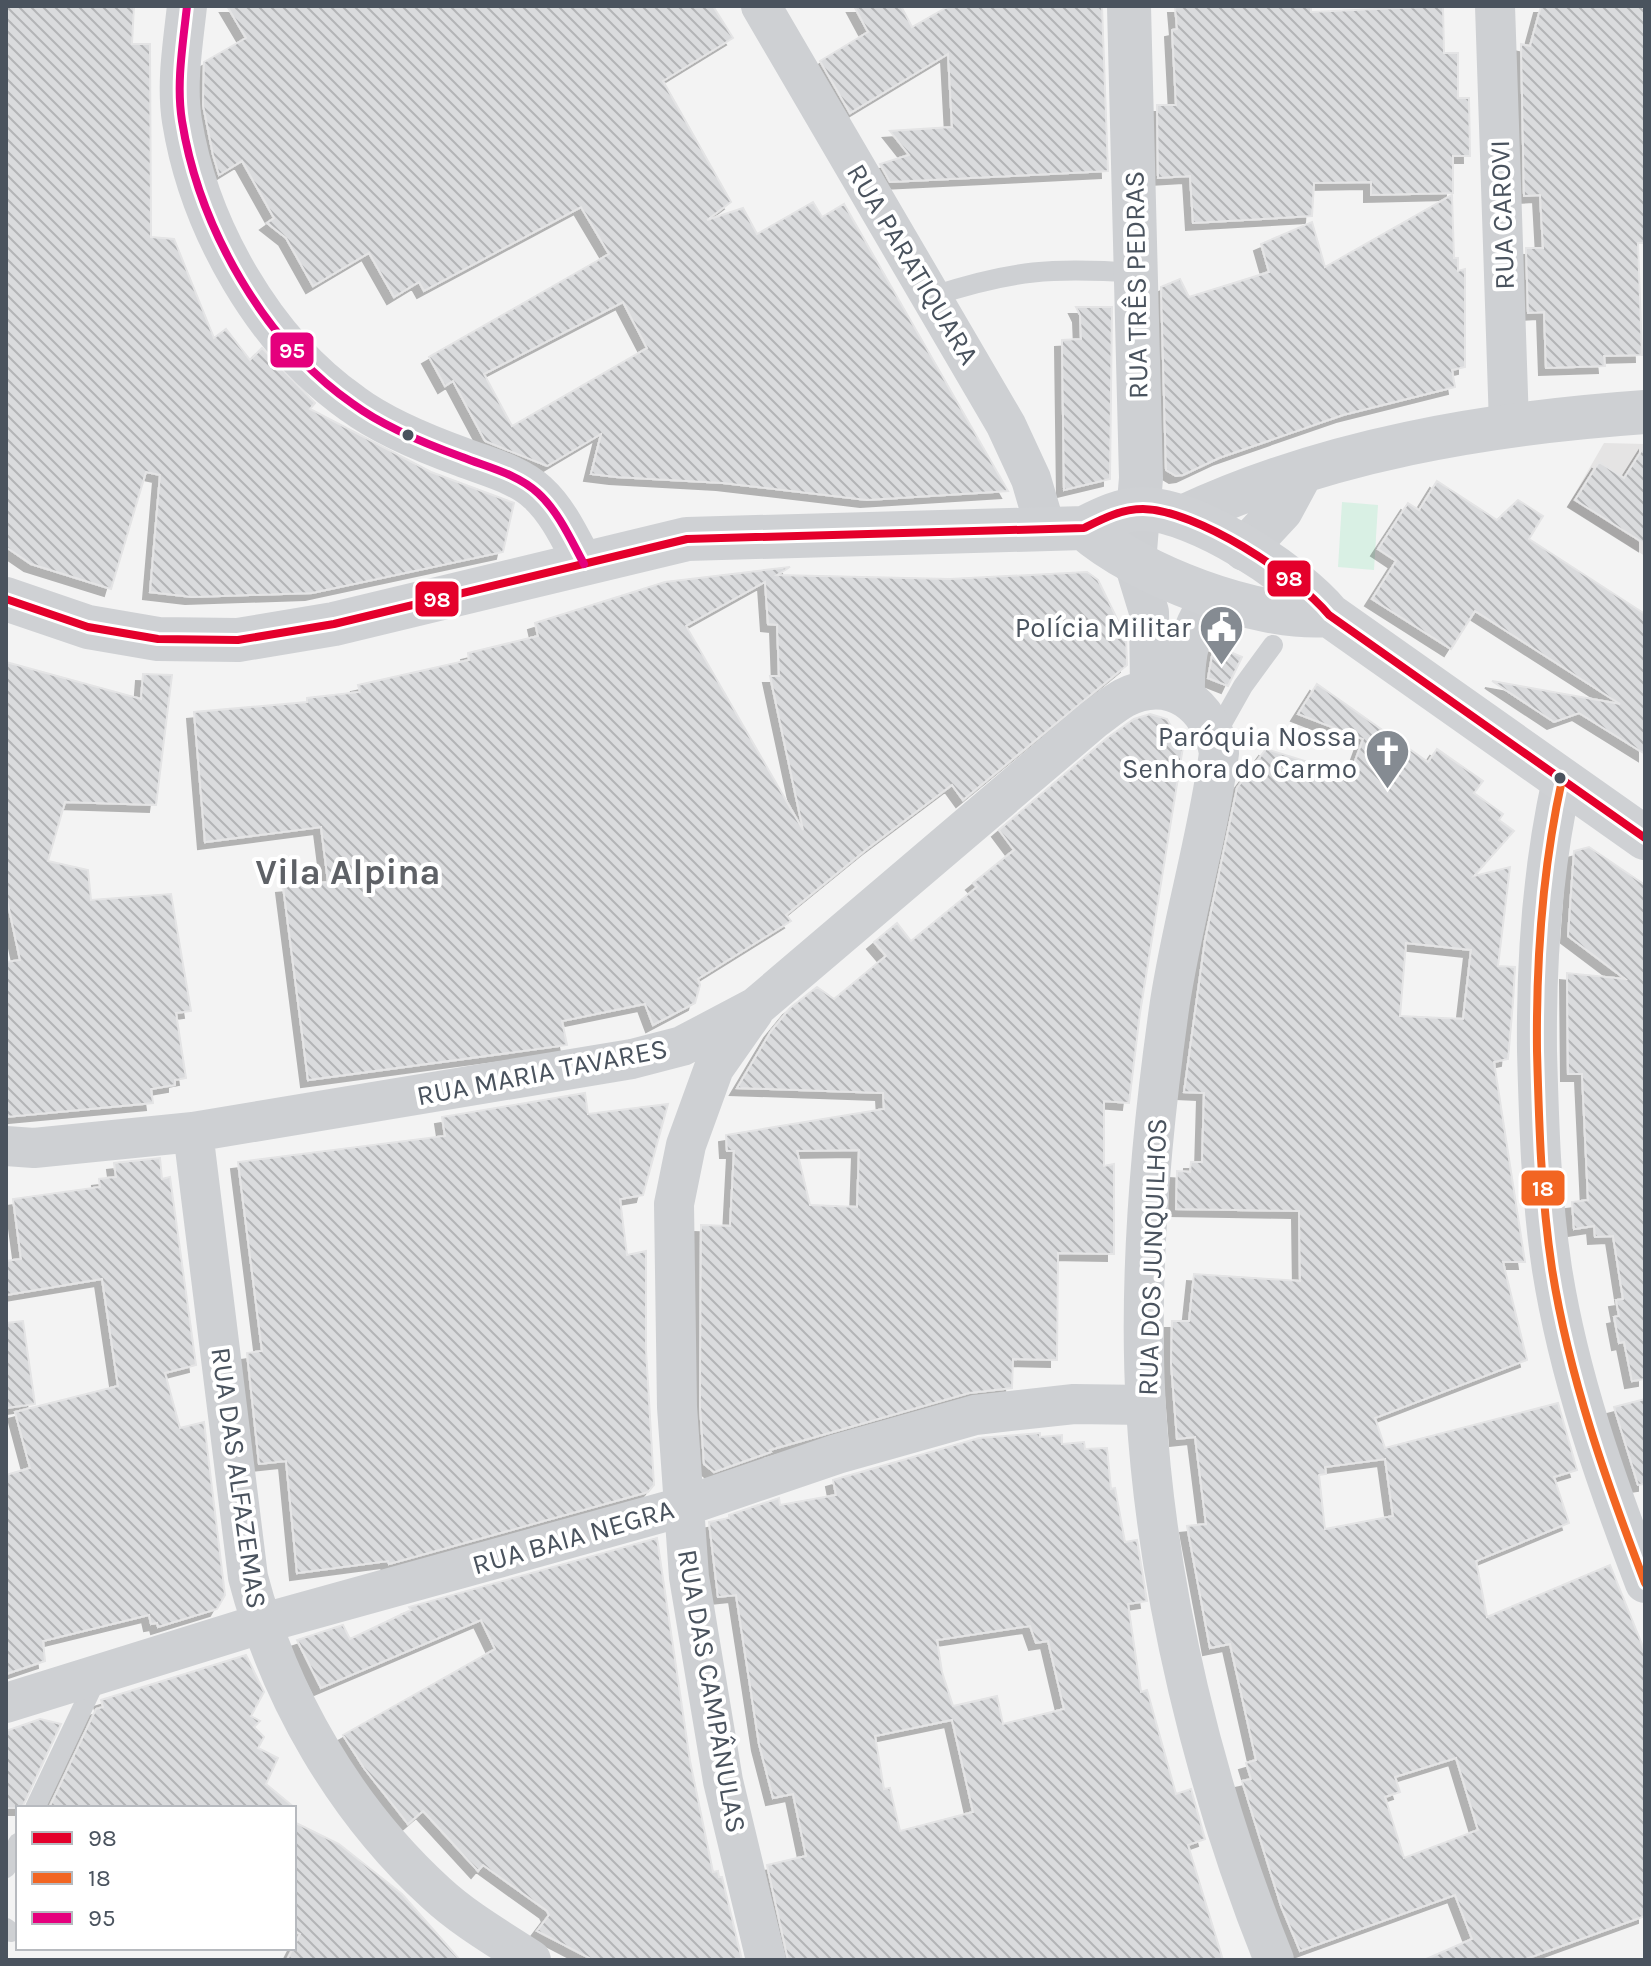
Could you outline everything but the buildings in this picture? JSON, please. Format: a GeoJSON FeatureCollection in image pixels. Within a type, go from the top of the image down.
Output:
{"type":"FeatureCollection","features":[{"type":"Feature","properties":{"kind":"main road"},"geometry":{"type":"LineString","coordinates":[[6,599],[88,627],[158,639],[238,640],[334,624],[687,539],[1065,529],[1140,509],[1183,517],[1245,549],[1295,581],[1329,615],[1645,838]]}},
{"type":"Feature","properties":{"kind":"main road"},"geometry":{"type":"LineString","coordinates":[[1065,529],[1101,544],[1134,563],[1215,596],[1273,612],[1329,615]]}},
{"type":"Feature","properties":{"kind":"main road"},"geometry":{"type":"LineString","coordinates":[[1134,563],[1210,565],[1228,561],[1245,549]]}},
{"type":"Feature","properties":{"kind":"street"},"geometry":{"type":"LineString","coordinates":[[187,6],[181,119],[201,198],[222,246],[251,295],[302,358],[353,405],[436,447],[510,476],[538,493],[562,524],[584,564]]}},
{"type":"Feature","properties":{"kind":"street","name":"RUA PARATIQUARA"},"geometry":{"type":"LineString","coordinates":[[761,6],[933,296],[1006,425],[1031,479],[1065,529]]}},
{"type":"Feature","properties":{"kind":"street","name":"RUA TRÊS PEDRAS"},"geometry":{"type":"LineString","coordinates":[[1129,6],[1140,509],[1134,563]]}},
{"type":"Feature","properties":{"kind":"street","name":"RUA CAROVI"},"geometry":{"type":"LineString","coordinates":[[1495,6],[1509,424]]}},
{"type":"Feature","properties":{"kind":"street"},"geometry":{"type":"LineString","coordinates":[[1183,517],[1216,502],[1301,473],[1412,444],[1509,424],[1645,412]]}},
{"type":"Feature","properties":{"kind":"street"},"geometry":{"type":"LineString","coordinates":[[1245,549],[1281,510],[1301,473]]}},
{"type":"Feature","properties":{"kind":"street"},"geometry":{"type":"LineString","coordinates":[[1134,563],[1168,692],[1203,712],[1216,734]]}},
{"type":"Feature","properties":{"kind":"street"},"geometry":{"type":"LineString","coordinates":[[1168,692],[1198,619],[1215,596]]}},
{"type":"Feature","properties":{"kind":"street","name":"RUA MARIA TAVARES"},"geometry":{"type":"LineString","coordinates":[[6,1146],[34,1148],[193,1132],[632,1059],[682,1046],[756,1007],[1093,720],[1124,698],[1168,692]]}},
{"type":"Feature","properties":{"kind":"street","name":"RUA DOS JUNQUILHOS"},"geometry":{"type":"LineString","coordinates":[[1216,734],[1219,753],[1214,790],[1173,984],[1162,1065],[1144,1320],[1146,1405],[1149,1454],[1181,1662],[1211,1779],[1252,1905],[1274,1960]]}},
{"type":"Feature","properties":{"kind":"street"},"geometry":{"type":"LineString","coordinates":[[1562,780],[1543,881],[1537,959],[1539,1151],[1552,1270],[1581,1398],[1609,1490],[1645,1583]]}},
{"type":"Feature","properties":{"kind":"street","name":"RUA DAS CAMPÂNULAS"},"geometry":{"type":"LineString","coordinates":[[756,1007],[714,1068],[686,1145],[674,1204],[682,1507],[689,1577],[723,1781],[766,1960]]}},
{"type":"Feature","properties":{"kind":"street","name":"RUA DAS ALFAZEMAS"},"geometry":{"type":"LineString","coordinates":[[193,1132],[248,1577],[260,1624],[291,1697],[329,1765],[383,1839],[437,1895],[531,1960]]}},
{"type":"Feature","properties":{"kind":"street","name":"RUA BAIA NEGRA"},"geometry":{"type":"LineString","coordinates":[[6,1703],[260,1624],[682,1507],[837,1454],[975,1415],[1074,1404],[1146,1405]]}},
{"type":"Feature","properties":{"kind":"lane"},"geometry":{"type":"LineString","coordinates":[[933,296],[992,277],[1064,267],[1136,273]]}},
{"type":"Feature","properties":{"kind":"lane"},"geometry":{"type":"LineString","coordinates":[[1216,734],[1243,686],[1273,645]]}},
{"type":"Feature","properties":{"kind":"lane"},"geometry":{"type":"LineString","coordinates":[[36,1806],[99,1673]]}},
{"type":"Feature","properties":{"kind":"lane"},"geometry":{"type":"LineString","coordinates":[[6,1868],[16,1847]]}},
{"type":"Feature","properties":{"kind":"shaded area"},"geometry":{"type":"Polygon","coordinates":[[[1604,443],[1645,444],[1645,556],[1567,507],[1604,443]]]}},
{"type":"Feature","properties":{"kind":"green space"},"geometry":{"type":"Polygon","coordinates":[[[1342,502],[1378,505],[1374,570],[1338,567],[1342,502]]]}},
{"type":"Feature","properties":{"kind":"transit line","name":"95"},"geometry":{"type":"LineString","coordinates":[[187,6],[180,93],[182,121],[191,161],[220,241],[264,315],[291,349],[321,378],[365,412],[406,434],[530,486],[558,517],[584,564]]}},
{"type":"Feature","properties":{"kind":"transit line","name":"98"},"geometry":{"type":"LineString","coordinates":[[6,599],[88,627],[158,639],[238,640],[334,624],[687,539],[1084,528],[1127,511],[1143,509],[1165,512],[1190,520],[1244,547],[1293,581],[1329,615],[1645,838]]}},
{"type":"Feature","properties":{"kind":"transit line","name":"18"},"geometry":{"type":"LineString","coordinates":[[1562,780],[1545,881],[1538,982],[1537,1051],[1545,1214],[1568,1349],[1603,1467],[1645,1583]]}},
{"type":"Feature","properties":{"kind":"place","name":"Polícia Militar"},"geometry":{"type":"Point","coordinates":[1222,666]}},
{"type":"Feature","properties":{"kind":"place","name":"Paróquia Nossa Senhora do Carmo"},"geometry":{"type":"Point","coordinates":[1388,791]}},
{"type":"Feature","properties":{"kind":"district","name":"Vila Alpina"},"geometry":{"type":"Point","coordinates":[348,872]}}]}
